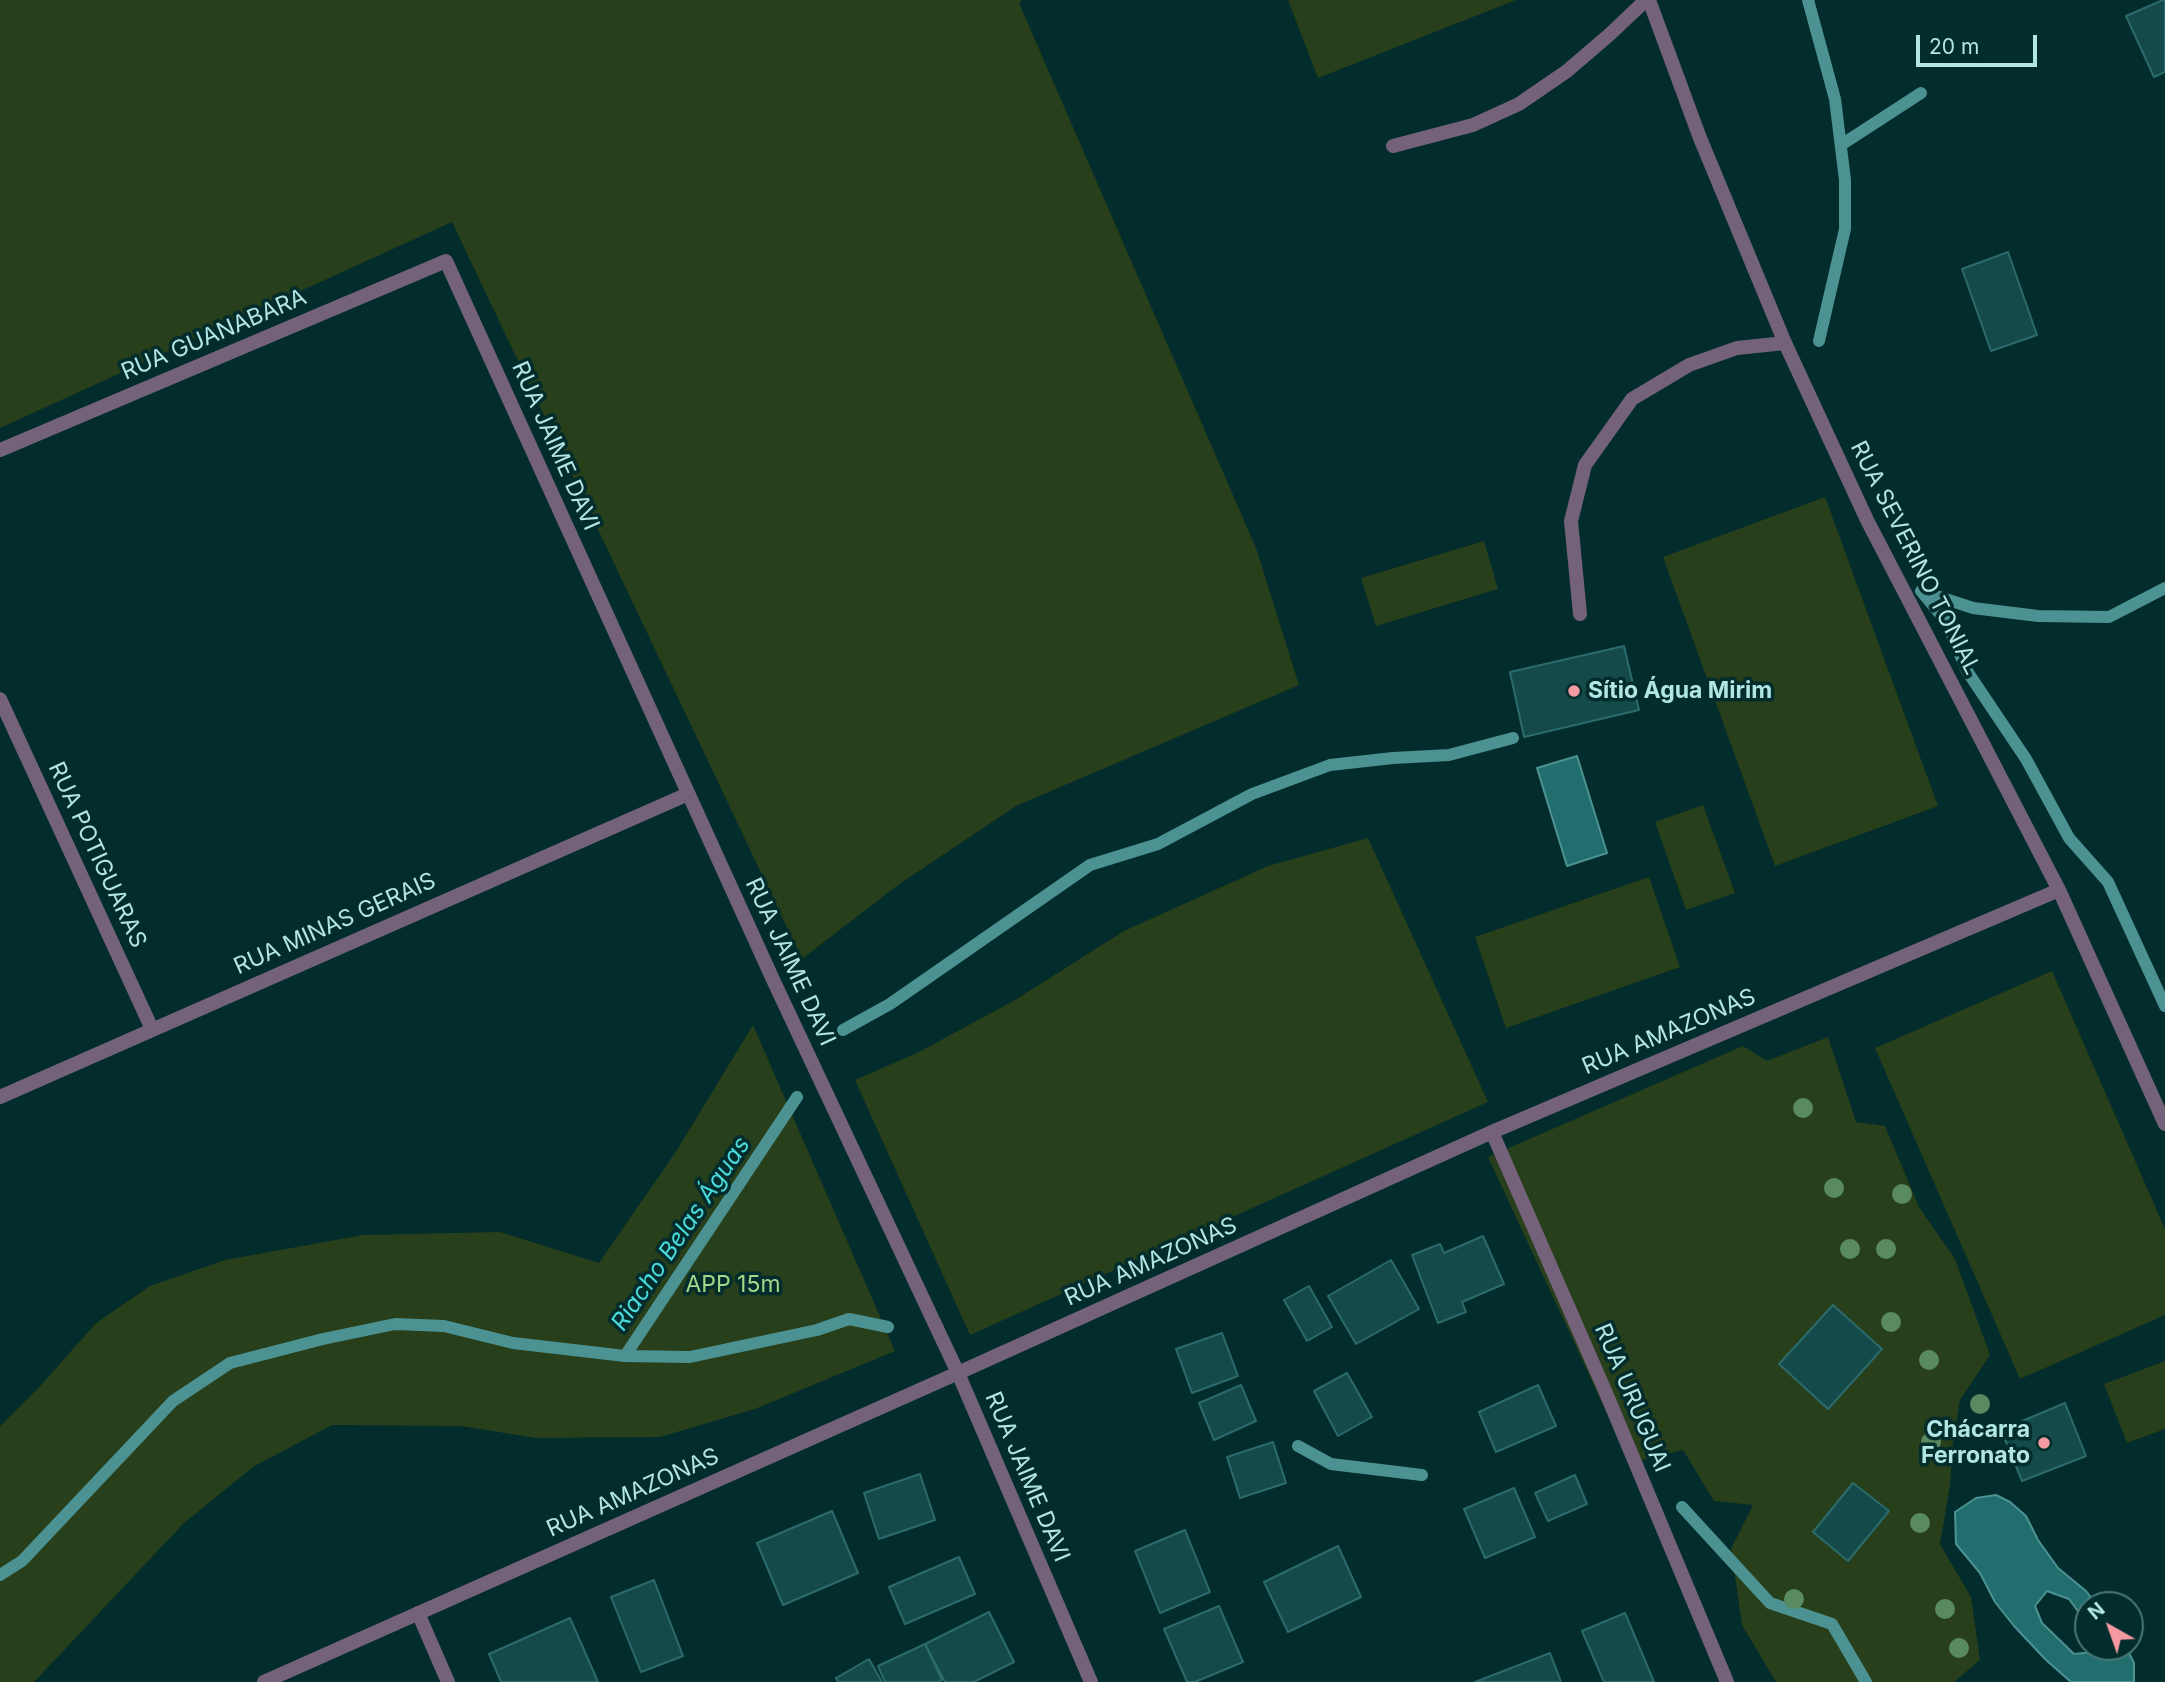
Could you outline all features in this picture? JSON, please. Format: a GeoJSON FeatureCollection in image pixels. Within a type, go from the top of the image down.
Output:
{"type":"FeatureCollection","features":[{"type":"Feature","properties":{"kind":"street"},"geometry":{"type":"LineString","coordinates":[[1393,146],[1473,125],[1519,104],[1567,71],[1647,0]]}},
{"type":"Feature","properties":{"kind":"street","name":"RUA SEVERINO TONIAL"},"geometry":{"type":"LineString","coordinates":[[1647,0],[1700,138],[1785,343],[1867,520],[2059,890],[2165,1124]]}},
{"type":"Feature","properties":{"kind":"street","name":"RUA GUANABARA"},"geometry":{"type":"LineString","coordinates":[[0,450],[446,261]]}},
{"type":"Feature","properties":{"kind":"street","name":"RUA JAIME DAVI"},"geometry":{"type":"LineString","coordinates":[[446,261],[786,1009],[958,1373],[1091,1682]]}},
{"type":"Feature","properties":{"kind":"street"},"geometry":{"type":"LineString","coordinates":[[1580,614],[1571,521],[1585,465],[1632,398],[1689,365],[1737,348],[1785,343]]}},
{"type":"Feature","properties":{"kind":"street","name":"RUA POTIGUARAS"},"geometry":{"type":"LineString","coordinates":[[0,699],[152,1030]]}},
{"type":"Feature","properties":{"kind":"street","name":"RUA MINAS GERAIS"},"geometry":{"type":"LineString","coordinates":[[0,1097],[688,794]]}},
{"type":"Feature","properties":{"kind":"street","name":"RUA AMAZONAS"},"geometry":{"type":"LineString","coordinates":[[264,1682],[1492,1132],[2059,890]]}},
{"type":"Feature","properties":{"kind":"street","name":"RUA URUGUAI"},"geometry":{"type":"LineString","coordinates":[[1492,1132],[1606,1393],[1727,1682]]}},
{"type":"Feature","properties":{"kind":"street"},"geometry":{"type":"LineString","coordinates":[[418,1613],[448,1682]]}},
{"type":"Feature","properties":{"kind":"green space"},"geometry":{"type":"Polygon","coordinates":[[[0,0],[1023,0],[1019,3],[1256,548],[1299,685],[1016,806],[898,885],[802,959],[452,222],[0,428],[0,0]]]}},
{"type":"Feature","properties":{"kind":"green space"},"geometry":{"type":"Polygon","coordinates":[[[1288,0],[1516,0],[1318,78],[1288,0]]]}},
{"type":"Feature","properties":{"kind":"green space"},"geometry":{"type":"Polygon","coordinates":[[[1825,497],[1938,806],[1775,866],[1663,557],[1825,497]]]}},
{"type":"Feature","properties":{"kind":"green space"},"geometry":{"type":"Polygon","coordinates":[[[1484,541],[1498,589],[1376,626],[1361,578],[1484,541]]]}},
{"type":"Feature","properties":{"kind":"green space"},"geometry":{"type":"Polygon","coordinates":[[[1703,805],[1735,893],[1686,910],[1655,822],[1703,805]]]}},
{"type":"Feature","properties":{"kind":"green space"},"geometry":{"type":"Polygon","coordinates":[[[1368,838],[1488,1102],[970,1335],[855,1080],[919,1052],[1015,1000],[1124,931],[1268,866],[1368,838]]]}},
{"type":"Feature","properties":{"kind":"green space"},"geometry":{"type":"Polygon","coordinates":[[[1649,877],[1680,967],[1506,1028],[1475,937],[1649,877]]]}},
{"type":"Feature","properties":{"kind":"green space"},"geometry":{"type":"Polygon","coordinates":[[[2052,971],[2165,1229],[2165,1315],[2020,1379],[1875,1048],[2052,971]]]}},
{"type":"Feature","properties":{"kind":"green space","name":"APP 15m"},"geometry":{"type":"Polygon","coordinates":[[[753,1025],[895,1351],[755,1409],[660,1437],[536,1438],[461,1426],[332,1425],[253,1467],[184,1523],[34,1682],[0,1682],[0,1426],[96,1323],[150,1286],[225,1260],[363,1235],[500,1232],[599,1263],[677,1150],[753,1025]]]}},
{"type":"Feature","properties":{"kind":"green space"},"geometry":{"type":"Polygon","coordinates":[[[1828,1037],[1856,1122],[1885,1126],[1919,1207],[1955,1259],[1990,1355],[1960,1400],[1940,1544],[1971,1597],[1980,1660],[1954,1682],[1776,1682],[1742,1625],[1731,1549],[1753,1505],[1714,1501],[1683,1450],[1630,1463],[1488,1157],[1743,1046],[1767,1061],[1828,1037]]]}},
{"type":"Feature","properties":{"kind":"green space"},"geometry":{"type":"Polygon","coordinates":[[[2165,1361],[2165,1429],[2127,1443],[2104,1384],[2165,1361]]]}},
{"type":"Feature","properties":{"kind":"water"},"geometry":{"type":"Polygon","coordinates":[[[1577,756],[1607,853],[1567,866],[1537,768],[1577,756]]]}},
{"type":"Feature","properties":{"kind":"water"},"geometry":{"type":"Polygon","coordinates":[[[1996,1495],[2010,1502],[2026,1516],[2038,1540],[2058,1568],[2086,1591],[2074,1591],[2074,1606],[2069,1599],[2047,1591],[2035,1606],[2042,1623],[2074,1654],[2074,1661],[2133,1661],[2134,1682],[2071,1682],[2014,1626],[1995,1602],[1980,1573],[1956,1544],[1955,1512],[1976,1498],[1996,1495]]]}},
{"type":"Feature","properties":{"kind":"building"},"geometry":{"type":"Polygon","coordinates":[[[2163,0],[2165,72],[2154,77],[2126,16],[2163,0]]]}},
{"type":"Feature","properties":{"kind":"building"},"geometry":{"type":"Polygon","coordinates":[[[2008,252],[2037,335],[1991,351],[1962,269],[2008,252]]]}},
{"type":"Feature","properties":{"kind":"building","name":"Sítio Água Mirim"},"geometry":{"type":"Polygon","coordinates":[[[1624,646],[1639,710],[1524,737],[1510,672],[1624,646]]]}},
{"type":"Feature","properties":{"kind":"building"},"geometry":{"type":"Polygon","coordinates":[[[1483,1236],[1504,1284],[1462,1302],[1466,1312],[1438,1323],[1412,1255],[1440,1244],[1444,1253],[1483,1236]]]}},
{"type":"Feature","properties":{"kind":"building"},"geometry":{"type":"Polygon","coordinates":[[[1391,1260],[1419,1309],[1356,1344],[1328,1296],[1391,1260]]]}},
{"type":"Feature","properties":{"kind":"building"},"geometry":{"type":"Polygon","coordinates":[[[1309,1286],[1332,1327],[1307,1341],[1284,1300],[1309,1286]]]}},
{"type":"Feature","properties":{"kind":"building"},"geometry":{"type":"Polygon","coordinates":[[[1833,1305],[1882,1349],[1828,1409],[1779,1364],[1833,1305]]]}},
{"type":"Feature","properties":{"kind":"building"},"geometry":{"type":"Polygon","coordinates":[[[1222,1333],[1238,1376],[1192,1393],[1176,1349],[1222,1333]]]}},
{"type":"Feature","properties":{"kind":"building"},"geometry":{"type":"Polygon","coordinates":[[[1347,1373],[1372,1417],[1338,1436],[1314,1391],[1347,1373]]]}},
{"type":"Feature","properties":{"kind":"building"},"geometry":{"type":"Polygon","coordinates":[[[1241,1385],[1256,1421],[1214,1440],[1199,1403],[1241,1385]]]}},
{"type":"Feature","properties":{"kind":"building"},"geometry":{"type":"Polygon","coordinates":[[[1538,1385],[1556,1426],[1496,1452],[1479,1412],[1538,1385]]]}},
{"type":"Feature","properties":{"kind":"building","name":"Chácarra Ferronato"},"geometry":{"type":"Polygon","coordinates":[[[2065,1403],[2086,1456],[2022,1481],[2001,1430],[2065,1403]]]}},
{"type":"Feature","properties":{"kind":"building"},"geometry":{"type":"Polygon","coordinates":[[[1273,1442],[1286,1483],[1240,1498],[1227,1457],[1273,1442]]]}},
{"type":"Feature","properties":{"kind":"building"},"geometry":{"type":"Polygon","coordinates":[[[920,1474],[935,1520],[879,1539],[864,1493],[920,1474]]]}},
{"type":"Feature","properties":{"kind":"building"},"geometry":{"type":"Polygon","coordinates":[[[1575,1475],[1587,1504],[1548,1521],[1535,1493],[1575,1475]]]}},
{"type":"Feature","properties":{"kind":"building"},"geometry":{"type":"Polygon","coordinates":[[[1853,1483],[1889,1511],[1848,1561],[1813,1532],[1853,1483]]]}},
{"type":"Feature","properties":{"kind":"building"},"geometry":{"type":"Polygon","coordinates":[[[1514,1488],[1535,1537],[1485,1558],[1464,1509],[1514,1488]]]}},
{"type":"Feature","properties":{"kind":"building"},"geometry":{"type":"Polygon","coordinates":[[[832,1511],[858,1573],[783,1605],[757,1543],[832,1511]]]}},
{"type":"Feature","properties":{"kind":"building"},"geometry":{"type":"Polygon","coordinates":[[[1185,1530],[1210,1592],[1160,1613],[1135,1551],[1185,1530]]]}},
{"type":"Feature","properties":{"kind":"building"},"geometry":{"type":"Polygon","coordinates":[[[1338,1546],[1361,1597],[1288,1632],[1264,1582],[1338,1546]]]}},
{"type":"Feature","properties":{"kind":"building"},"geometry":{"type":"Polygon","coordinates":[[[959,1557],[975,1594],[905,1624],[889,1587],[959,1557]]]}},
{"type":"Feature","properties":{"kind":"building"},"geometry":{"type":"Polygon","coordinates":[[[654,1580],[683,1656],[641,1672],[611,1597],[654,1580]]]}},
{"type":"Feature","properties":{"kind":"building"},"geometry":{"type":"Polygon","coordinates":[[[1219,1606],[1243,1662],[1195,1682],[1187,1682],[1164,1629],[1219,1606]]]}},
{"type":"Feature","properties":{"kind":"building"},"geometry":{"type":"Polygon","coordinates":[[[989,1612],[1014,1662],[974,1682],[945,1682],[925,1644],[989,1612]]]}},
{"type":"Feature","properties":{"kind":"building"},"geometry":{"type":"Polygon","coordinates":[[[1625,1613],[1654,1682],[1604,1682],[1582,1631],[1625,1613]]]}},
{"type":"Feature","properties":{"kind":"building"},"geometry":{"type":"Polygon","coordinates":[[[570,1618],[598,1682],[501,1682],[489,1654],[570,1618]]]}},
{"type":"Feature","properties":{"kind":"building"},"geometry":{"type":"Polygon","coordinates":[[[925,1644],[942,1680],[885,1682],[878,1666],[925,1644]]]}},
{"type":"Feature","properties":{"kind":"building"},"geometry":{"type":"Polygon","coordinates":[[[1550,1653],[1561,1682],[1475,1682],[1550,1653]]]}},
{"type":"Feature","properties":{"kind":"building"},"geometry":{"type":"Polygon","coordinates":[[[869,1659],[882,1682],[838,1682],[836,1678],[869,1659]]]}},
{"type":"Feature","properties":{"kind":"waterway"},"geometry":{"type":"LineString","coordinates":[[1808,0],[1835,99],[1845,180],[1845,229],[1819,341]]}},
{"type":"Feature","properties":{"kind":"waterway"},"geometry":{"type":"LineString","coordinates":[[1841,145],[1921,93]]}},
{"type":"Feature","properties":{"kind":"waterway","name":"Riacho Belas Águas"},"geometry":{"type":"LineString","coordinates":[[1921,591],[1973,608],[2038,616],[2109,617],[2165,588]]}},
{"type":"Feature","properties":{"kind":"waterway"},"geometry":{"type":"LineString","coordinates":[[1921,591],[1946,621],[1967,671],[2026,759],[2069,838],[2108,882],[2165,1006]]}},
{"type":"Feature","properties":{"kind":"waterway","name":"Riacho Belas Águas"},"geometry":{"type":"LineString","coordinates":[[843,1030],[890,1004],[1090,865],[1158,844],[1252,794],[1330,765],[1449,755],[1513,738]]}},
{"type":"Feature","properties":{"kind":"waterway","name":"Riacho Belas Águas"},"geometry":{"type":"LineString","coordinates":[[0,1575],[22,1561],[173,1401],[230,1363],[395,1324],[444,1326],[513,1343],[625,1356],[797,1097]]}},
{"type":"Feature","properties":{"kind":"waterway"},"geometry":{"type":"LineString","coordinates":[[625,1356],[690,1357],[817,1330],[849,1319],[888,1327]]}},
{"type":"Feature","properties":{"kind":"waterway"},"geometry":{"type":"LineString","coordinates":[[1298,1446],[1331,1464],[1422,1475]]}},
{"type":"Feature","properties":{"kind":"waterway"},"geometry":{"type":"LineString","coordinates":[[1682,1507],[1770,1603],[1832,1624],[1866,1682]]}},
{"type":"Feature","properties":{"kind":"place","name":"Sítio Água Mirim"},"geometry":{"type":"Point","coordinates":[1574,691]}},
{"type":"Feature","properties":{"kind":"place","name":"Chácarra Ferronato"},"geometry":{"type":"Point","coordinates":[2044,1443]}}]}
